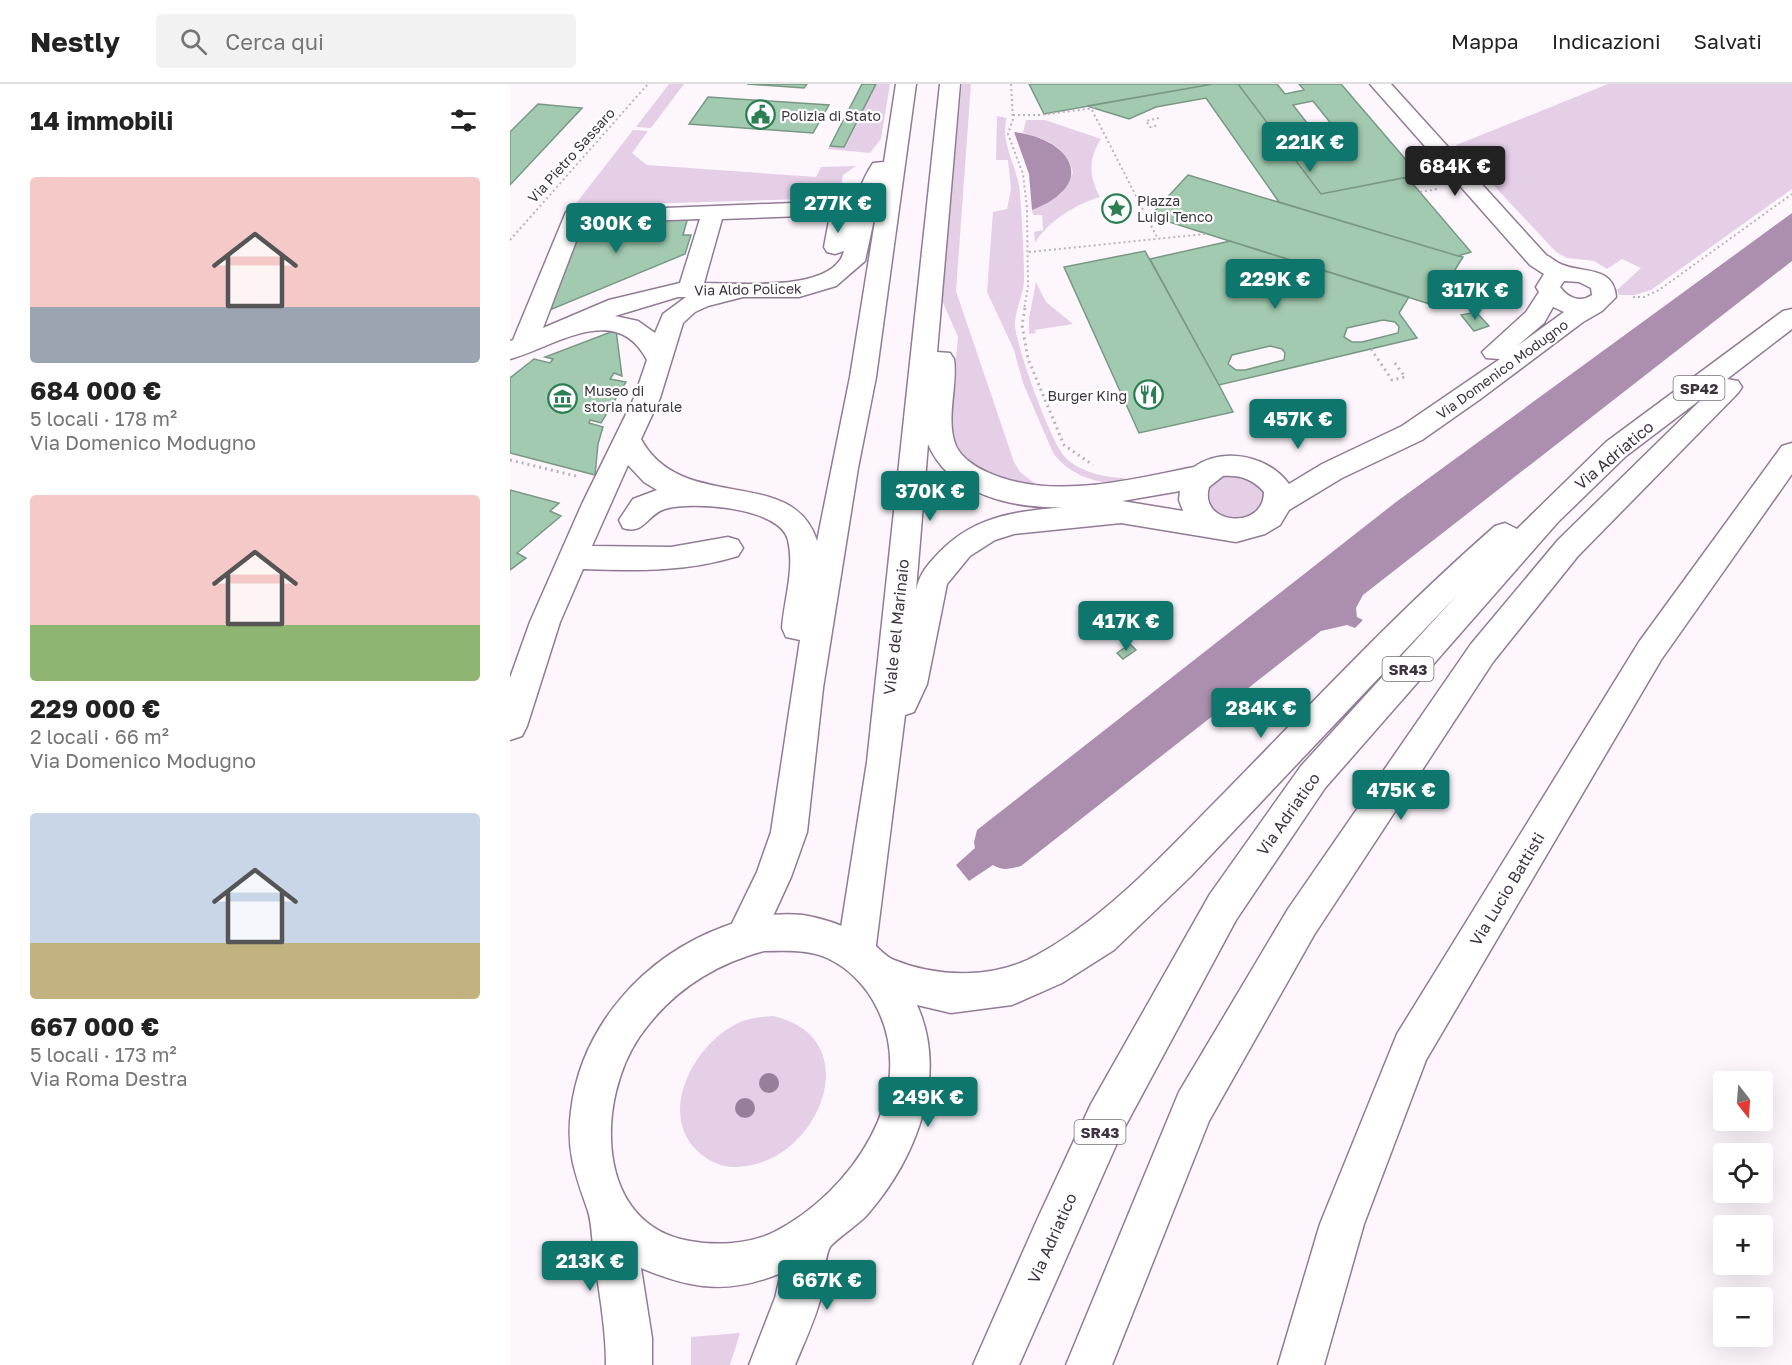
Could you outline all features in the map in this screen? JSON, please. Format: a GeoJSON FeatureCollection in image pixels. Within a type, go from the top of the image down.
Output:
{"type":"FeatureCollection","features":[{"type":"Feature","properties":{"kind":"street"},"geometry":{"type":"LineString","coordinates":[[744,938],[773,877],[789,832],[807,688],[844,468],[863,377],[906,84]]}},
{"type":"Feature","properties":{"kind":"street","name":"Viale del Marinaio"},"geometry":{"type":"LineString","coordinates":[[868,965],[885,740],[950,84]]}},
{"type":"Feature","properties":{"kind":"street","name":"Via Domenico Modugno"},"geometry":{"type":"LineString","coordinates":[[1380,84],[1538,260],[1569,305],[1599,299]]}},
{"type":"Feature","properties":{"kind":"street","name":"Via Aldo Policek"},"geometry":{"type":"LineString","coordinates":[[516,348],[618,305],[690,290],[799,290],[828,281],[853,261],[870,190],[900,135]]}},
{"type":"Feature","properties":{"kind":"street"},"geometry":{"type":"LineString","coordinates":[[516,348],[574,217],[842,208],[836,246]]}},
{"type":"Feature","properties":{"kind":"street"},"geometry":{"type":"LineString","coordinates":[[690,290],[713,212]]}},
{"type":"Feature","properties":{"kind":"street","name":"Via Domenico Modugno"},"geometry":{"type":"LineString","coordinates":[[885,740],[911,684],[933,580],[960,548],[985,532],[1014,523],[1121,512],[1222,528],[1248,530],[1260,526],[1276,512],[1279,503],[1332,471],[1412,433],[1470,394],[1599,299],[1602,286],[1588,276],[1555,283],[1535,317],[1422,418],[1412,433]]}},
{"type":"Feature","properties":{"kind":"street"},"geometry":{"type":"LineString","coordinates":[[510,726],[545,622],[572,557],[647,398],[672,320],[678,313],[711,296],[739,291]]}},
{"type":"Feature","properties":{"kind":"street","name":"Via Adriatico"},"geometry":{"type":"LineString","coordinates":[[996,1365],[1106,1119],[1223,907],[1313,777],[1548,514],[1616,449],[1786,322]]}},
{"type":"Feature","properties":{"kind":"street","name":"SP42"},"geometry":{"type":"LineString","coordinates":[[1089,1365],[1194,1107],[1301,921],[1482,653],[1568,548],[1743,372],[1786,322]]}},
{"type":"Feature","properties":{"kind":"street"},"geometry":{"type":"LineString","coordinates":[[555,333],[596,324],[614,324],[638,329],[652,341],[660,359]]}},
{"type":"Feature","properties":{"kind":"street","name":"Via Domenico Modugno"},"geometry":{"type":"LineString","coordinates":[[926,324],[942,361],[941,442],[954,464],[965,473],[1010,494],[1064,495],[1135,490],[1202,476],[1216,467],[1240,466],[1266,475],[1332,471]]}},
{"type":"Feature","properties":{"kind":"street"},"geometry":{"type":"LineString","coordinates":[[627,439],[638,461],[655,477],[707,496],[781,511],[797,526],[803,538],[804,555],[797,627],[798,657],[807,688]]}},
{"type":"Feature","properties":{"kind":"street","name":"SP42"},"geometry":{"type":"LineString","coordinates":[[629,1365],[629,1338],[610,1213],[594,1174],[588,1127],[598,1078],[608,1053],[633,1014],[669,976],[705,953],[764,933],[807,934],[826,939],[868,965],[951,994],[1012,986],[1049,970],[1101,937],[1178,864],[1447,586],[1527,514],[1616,449]]}},
{"type":"Feature","properties":{"kind":"street","name":"Via Lucio Battisti"},"geometry":{"type":"LineString","coordinates":[[1301,1365],[1342,1224],[1411,1048],[1650,651],[1792,453]]}},
{"type":"Feature","properties":{"kind":"street"},"geometry":{"type":"LineString","coordinates":[[1266,475],[1279,493],[1279,503]]}},
{"type":"Feature","properties":{"kind":"street"},"geometry":{"type":"LineString","coordinates":[[1202,476],[1195,484],[1193,505],[1204,519],[1222,528]]}},
{"type":"Feature","properties":{"kind":"street"},"geometry":{"type":"LineString","coordinates":[[633,520],[639,509],[654,500],[684,495],[707,496]]}},
{"type":"Feature","properties":{"kind":"street"},"geometry":{"type":"LineString","coordinates":[[572,557],[684,558],[707,555],[728,548]]}},
{"type":"Feature","properties":{"kind":"street","name":"SP42"},"geometry":{"type":"LineString","coordinates":[[610,1213],[627,1233],[646,1248],[666,1258],[707,1267],[736,1265],[773,1255],[810,1237],[847,1206],[865,1186],[886,1154],[903,1113],[908,1085],[907,1036],[898,1006],[868,965]]}},
{"type":"Feature","properties":{"kind":"street"},"geometry":{"type":"LineString","coordinates":[[772,1365],[798,1298],[810,1237]]}},
{"type":"Feature","properties":{"kind":"path","name":"Via Pietro Sassaro"},"geometry":{"type":"LineString","coordinates":[[510,240],[648,84]]}},
{"type":"Feature","properties":{"kind":"path"},"geometry":{"type":"LineString","coordinates":[[1011,84],[1013,115],[1008,134],[1023,174],[1029,252],[1029,286],[1022,325],[1028,359],[1046,408],[1064,445],[1098,468],[1135,474],[1135,490]]}},
{"type":"Feature","properties":{"kind":"path"},"geometry":{"type":"LineString","coordinates":[[1013,115],[1094,109],[1156,237]]}},
{"type":"Feature","properties":{"kind":"path"},"geometry":{"type":"LineString","coordinates":[[1159,118],[1146,121],[1150,127],[1159,125]]}},
{"type":"Feature","properties":{"kind":"path"},"geometry":{"type":"LineString","coordinates":[[1420,192],[1438,189]]}},
{"type":"Feature","properties":{"kind":"path"},"geometry":{"type":"LineString","coordinates":[[1599,299],[1644,297],[1659,290],[1792,194]]}},
{"type":"Feature","properties":{"kind":"path"},"geometry":{"type":"LineString","coordinates":[[1029,252],[1156,237],[1206,234]]}},
{"type":"Feature","properties":{"kind":"path"},"geometry":{"type":"LineString","coordinates":[[1371,349],[1392,380],[1405,377],[1395,363]]}},
{"type":"Feature","properties":{"kind":"path"},"geometry":{"type":"LineString","coordinates":[[510,460],[586,478]]}},
{"type":"Feature","properties":{"kind":"shaded area"},"geometry":{"type":"Polygon","coordinates":[[[669,84],[684,84],[651,128],[636,127],[669,84]]]}},
{"type":"Feature","properties":{"kind":"shaded area"},"geometry":{"type":"Polygon","coordinates":[[[876,84],[890,84],[881,139],[870,153],[828,149],[830,146],[844,147],[876,84]]]}},
{"type":"Feature","properties":{"kind":"shaded area"},"geometry":{"type":"Polygon","coordinates":[[[962,84],[971,84],[956,291],[1014,462],[1020,472],[1037,485],[1027,486],[991,477],[960,456],[952,439],[950,422],[958,337],[941,298],[962,84]]]}},
{"type":"Feature","properties":{"kind":"shaded area"},"geometry":{"type":"Polygon","coordinates":[[[1608,84],[1792,84],[1792,189],[1651,290],[1635,295],[1619,295],[1617,290],[1641,268],[1622,259],[1607,269],[1594,261],[1567,258],[1556,252],[1456,145],[1608,84]]]}},
{"type":"Feature","properties":{"kind":"shaded area"},"geometry":{"type":"Polygon","coordinates":[[[997,116],[1007,118],[1005,136],[1020,193],[1024,280],[1015,325],[1043,415],[1059,448],[1071,462],[1100,475],[1124,478],[1127,483],[1106,482],[1086,477],[1068,468],[1053,453],[1023,383],[1014,350],[987,292],[993,212],[1007,209],[1011,189],[1008,160],[996,160],[997,116]]]}},
{"type":"Feature","properties":{"kind":"shaded area"},"geometry":{"type":"Polygon","coordinates":[[[1026,120],[1045,120],[1101,139],[1092,161],[1092,175],[1100,197],[1063,214],[1035,243],[1034,232],[1043,230],[1042,215],[1033,215],[1032,210],[1062,193],[1073,173],[1067,157],[1055,146],[1023,133],[1026,120]]]}},
{"type":"Feature","properties":{"kind":"shaded area"},"geometry":{"type":"Polygon","coordinates":[[[633,130],[648,131],[632,153],[647,165],[816,177],[821,167],[856,166],[843,175],[839,198],[574,206],[633,130]]]}},
{"type":"Feature","properties":{"kind":"shaded area"},"geometry":{"type":"Polygon","coordinates":[[[1014,132],[1034,136],[1051,143],[1063,153],[1070,164],[1071,176],[1066,188],[1053,199],[1032,210],[1029,174],[1014,132]]]}},
{"type":"Feature","properties":{"kind":"shaded area"},"geometry":{"type":"Polygon","coordinates":[[[1792,213],[1792,261],[1363,595],[1356,608],[1357,617],[1363,620],[1355,628],[1347,625],[1321,631],[1021,866],[1007,869],[993,865],[969,881],[956,865],[975,848],[977,830],[1396,502],[1792,213]]]}},
{"type":"Feature","properties":{"kind":"shaded area"},"geometry":{"type":"Polygon","coordinates":[[[1036,282],[1046,302],[1073,324],[1035,330],[1036,333],[1029,334],[1029,318],[1036,282]]]}},
{"type":"Feature","properties":{"kind":"shaded area"},"geometry":{"type":"Polygon","coordinates":[[[1230,475],[1251,478],[1263,488],[1265,502],[1251,517],[1233,520],[1216,512],[1207,503],[1208,492],[1212,484],[1230,475]]]}},
{"type":"Feature","properties":{"kind":"shaded area"},"geometry":{"type":"Polygon","coordinates":[[[773,1016],[803,1028],[820,1048],[826,1072],[822,1098],[810,1123],[791,1145],[767,1161],[738,1167],[718,1164],[706,1158],[691,1144],[683,1128],[680,1110],[682,1093],[688,1075],[710,1044],[723,1032],[746,1020],[773,1016]]]}},
{"type":"Feature","properties":{"kind":"shaded area"},"geometry":{"type":"Polygon","coordinates":[[[740,1333],[730,1365],[691,1365],[691,1337],[740,1333]]]}},
{"type":"Feature","properties":{"kind":"building","name":"Polizia di Stato"},"geometry":{"type":"Polygon","coordinates":[[[747,84],[807,84],[804,88],[747,84]]]}},
{"type":"Feature","properties":{"kind":"building"},"geometry":{"type":"Polygon","coordinates":[[[862,84],[876,84],[844,147],[830,146],[862,84]]]}},
{"type":"Feature","properties":{"kind":"building"},"geometry":{"type":"Polygon","coordinates":[[[1029,84],[1213,84],[1044,114],[1029,84]]]}},
{"type":"Feature","properties":{"kind":"building"},"geometry":{"type":"Polygon","coordinates":[[[1213,84],[1238,84],[1321,194],[1407,177],[1471,252],[1458,256],[1279,202],[1206,98],[1156,107],[1129,119],[1087,106],[1213,84]]]}},
{"type":"Feature","properties":{"kind":"building"},"geometry":{"type":"Polygon","coordinates":[[[1238,84],[1277,84],[1285,94],[1304,90],[1299,84],[1341,84],[1419,175],[1321,194],[1238,84]],[[1313,101],[1293,105],[1328,150],[1349,146],[1313,101]]]}},
{"type":"Feature","properties":{"kind":"building","name":"Polizia di Stato"},"geometry":{"type":"Polygon","coordinates":[[[708,97],[829,105],[813,133],[689,124],[708,97]]]}},
{"type":"Feature","properties":{"kind":"building"},"geometry":{"type":"Polygon","coordinates":[[[538,104],[582,108],[510,185],[510,132],[538,104]]]}},
{"type":"Feature","properties":{"kind":"building"},"geometry":{"type":"Polygon","coordinates":[[[1188,175],[1463,257],[1433,305],[1150,216],[1188,175]]]}},
{"type":"Feature","properties":{"kind":"building"},"geometry":{"type":"Polygon","coordinates":[[[688,217],[683,235],[691,235],[685,254],[545,312],[578,221],[688,217]]]}},
{"type":"Feature","properties":{"kind":"building"},"geometry":{"type":"Polygon","coordinates":[[[1230,241],[1409,297],[1399,313],[1417,338],[1219,385],[1150,259],[1230,241]],[[1383,320],[1347,328],[1344,337],[1352,342],[1362,342],[1398,333],[1399,327],[1395,322],[1383,320]],[[1270,346],[1232,355],[1228,364],[1236,370],[1245,370],[1284,360],[1285,353],[1282,349],[1270,346]]]}},
{"type":"Feature","properties":{"kind":"building"},"geometry":{"type":"Polygon","coordinates":[[[1145,251],[1233,412],[1139,433],[1064,267],[1145,251]]]}},
{"type":"Feature","properties":{"kind":"building"},"geometry":{"type":"Polygon","coordinates":[[[1476,312],[1489,326],[1474,331],[1461,315],[1476,312]]]}},
{"type":"Feature","properties":{"kind":"building","name":"Museo di storia naturale"},"geometry":{"type":"Polygon","coordinates":[[[616,330],[622,376],[614,373],[610,379],[626,382],[601,423],[590,420],[589,423],[603,427],[598,444],[595,475],[510,453],[510,378],[534,359],[550,363],[553,359],[545,357],[616,330]]]}},
{"type":"Feature","properties":{"kind":"building"},"geometry":{"type":"Polygon","coordinates":[[[510,490],[559,503],[550,511],[561,516],[517,553],[526,558],[510,570],[510,490]]]}},
{"type":"Feature","properties":{"kind":"building"},"geometry":{"type":"Polygon","coordinates":[[[1130,644],[1136,650],[1123,659],[1117,653],[1130,644]]]}},
{"type":"Feature","properties":{"kind":"place","name":"Polizia di Stato"},"geometry":{"type":"Point","coordinates":[760,115]}},
{"type":"Feature","properties":{"kind":"place","name":"Piazza Luigi Tenco"},"geometry":{"type":"Point","coordinates":[1116,208]}},
{"type":"Feature","properties":{"kind":"place","name":"Burger King"},"geometry":{"type":"Point","coordinates":[1148,395]}},
{"type":"Feature","properties":{"kind":"place","name":"Museo di storia naturale"},"geometry":{"type":"Point","coordinates":[563,398]}}]}
